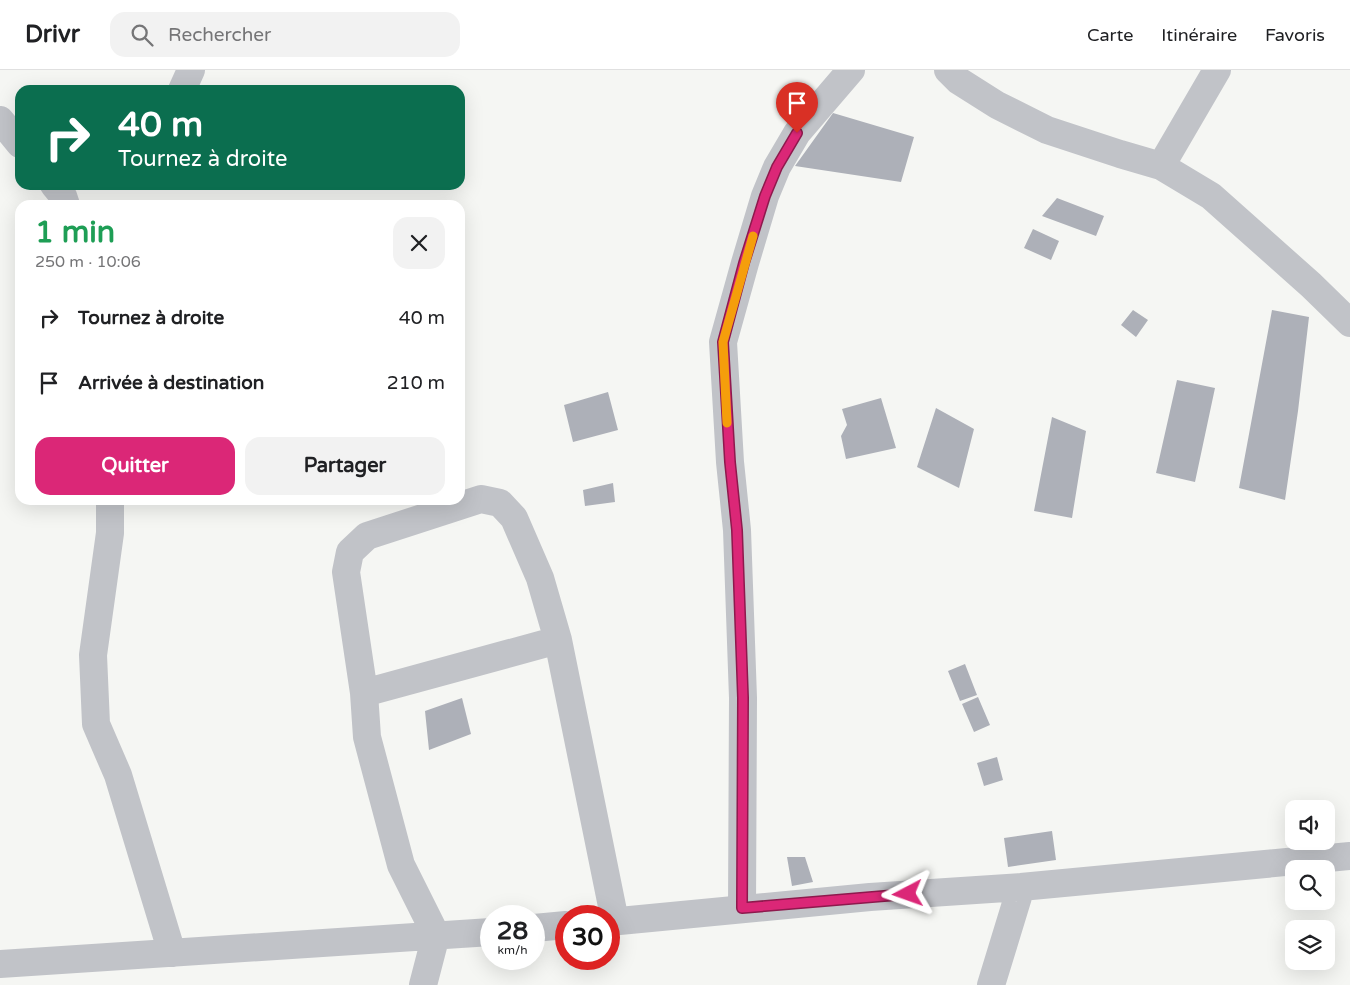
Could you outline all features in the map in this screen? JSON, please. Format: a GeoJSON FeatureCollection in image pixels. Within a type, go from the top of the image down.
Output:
{"type":"FeatureCollection","features":[{"type":"Feature","properties":{"kind":"street"},"geometry":{"type":"LineString","coordinates":[[184,85],[190,70]]}},
{"type":"Feature","properties":{"kind":"street"},"geometry":{"type":"LineString","coordinates":[[742,908],[743,698],[737,530],[730,462],[723,342],[744,263],[765,196],[777,167],[797,133],[851,70]]}},
{"type":"Feature","properties":{"kind":"street"},"geometry":{"type":"LineString","coordinates":[[948,70],[959,81],[997,105],[1047,130],[1161,166],[1211,196],[1350,322]]}},
{"type":"Feature","properties":{"kind":"street"},"geometry":{"type":"LineString","coordinates":[[1161,166],[1216,70]]}},
{"type":"Feature","properties":{"kind":"street"},"geometry":{"type":"LineString","coordinates":[[0,120],[15,138]]}},
{"type":"Feature","properties":{"kind":"street"},"geometry":{"type":"LineString","coordinates":[[465,504],[481,499],[500,503],[514,518],[540,578],[558,640],[609,905]]}},
{"type":"Feature","properties":{"kind":"street"},"geometry":{"type":"LineString","coordinates":[[110,505],[110,533],[93,655],[96,724],[118,775],[172,953]]}},
{"type":"Feature","properties":{"kind":"street"},"geometry":{"type":"LineString","coordinates":[[423,985],[436,935],[401,865],[367,737],[364,693],[346,572],[350,552],[367,536],[463,505]]}},
{"type":"Feature","properties":{"kind":"street"},"geometry":{"type":"LineString","coordinates":[[364,693],[558,640]]}},
{"type":"Feature","properties":{"kind":"street"},"geometry":{"type":"LineString","coordinates":[[620,921],[742,908],[1021,887],[1350,856]]}},
{"type":"Feature","properties":{"kind":"street"},"geometry":{"type":"LineString","coordinates":[[991,985],[1021,887]]}},
{"type":"Feature","properties":{"kind":"street"},"geometry":{"type":"LineString","coordinates":[[0,964],[480,933]]}},
{"type":"Feature","properties":{"kind":"building"},"geometry":{"type":"Polygon","coordinates":[[[833,113],[914,137],[901,182],[795,166],[833,113]]]}},
{"type":"Feature","properties":{"kind":"building"},"geometry":{"type":"Polygon","coordinates":[[[1057,198],[1104,216],[1096,236],[1042,216],[1057,198]]]}},
{"type":"Feature","properties":{"kind":"building"},"geometry":{"type":"Polygon","coordinates":[[[1033,229],[1059,241],[1051,260],[1024,248],[1033,229]]]}},
{"type":"Feature","properties":{"kind":"building"},"geometry":{"type":"Polygon","coordinates":[[[1133,310],[1148,320],[1136,337],[1121,325],[1133,310]]]}},
{"type":"Feature","properties":{"kind":"building"},"geometry":{"type":"Polygon","coordinates":[[[1272,310],[1309,317],[1285,500],[1239,488],[1272,310]]]}},
{"type":"Feature","properties":{"kind":"building"},"geometry":{"type":"Polygon","coordinates":[[[1177,380],[1215,388],[1195,482],[1156,473],[1177,380]]]}},
{"type":"Feature","properties":{"kind":"building"},"geometry":{"type":"Polygon","coordinates":[[[608,392],[618,430],[573,442],[564,405],[608,392]]]}},
{"type":"Feature","properties":{"kind":"building"},"geometry":{"type":"Polygon","coordinates":[[[881,398],[896,448],[846,459],[841,436],[847,425],[842,409],[881,398]]]}},
{"type":"Feature","properties":{"kind":"building"},"geometry":{"type":"Polygon","coordinates":[[[936,408],[974,429],[959,488],[917,467],[936,408]]]}},
{"type":"Feature","properties":{"kind":"building"},"geometry":{"type":"Polygon","coordinates":[[[1052,417],[1086,431],[1072,518],[1034,511],[1052,417]]]}},
{"type":"Feature","properties":{"kind":"building"},"geometry":{"type":"Polygon","coordinates":[[[613,483],[615,502],[585,506],[583,490],[613,483]]]}},
{"type":"Feature","properties":{"kind":"building"},"geometry":{"type":"Polygon","coordinates":[[[965,664],[977,695],[960,701],[948,671],[965,664]]]}},
{"type":"Feature","properties":{"kind":"building"},"geometry":{"type":"Polygon","coordinates":[[[978,697],[990,725],[974,732],[962,704],[978,697]]]}},
{"type":"Feature","properties":{"kind":"building"},"geometry":{"type":"Polygon","coordinates":[[[462,698],[471,734],[429,750],[425,711],[462,698]]]}},
{"type":"Feature","properties":{"kind":"building"},"geometry":{"type":"Polygon","coordinates":[[[997,757],[1003,780],[984,786],[977,763],[997,757]]]}},
{"type":"Feature","properties":{"kind":"building"},"geometry":{"type":"Polygon","coordinates":[[[1052,831],[1056,860],[1008,867],[1004,838],[1052,831]]]}},
{"type":"Feature","properties":{"kind":"building"},"geometry":{"type":"Polygon","coordinates":[[[787,857],[805,857],[813,882],[792,886],[787,857]]]}},
{"type":"Feature","properties":{"kind":"slow traffic"},"geometry":{"type":"LineString","coordinates":[[727,423],[723,342],[753,236]]}},
{"type":"Feature","properties":{"kind":"route"},"geometry":{"type":"LineString","coordinates":[[797,133],[777,167],[765,196],[744,263],[723,342],[730,462],[737,530],[743,698],[742,908],[908,894]]}}]}
